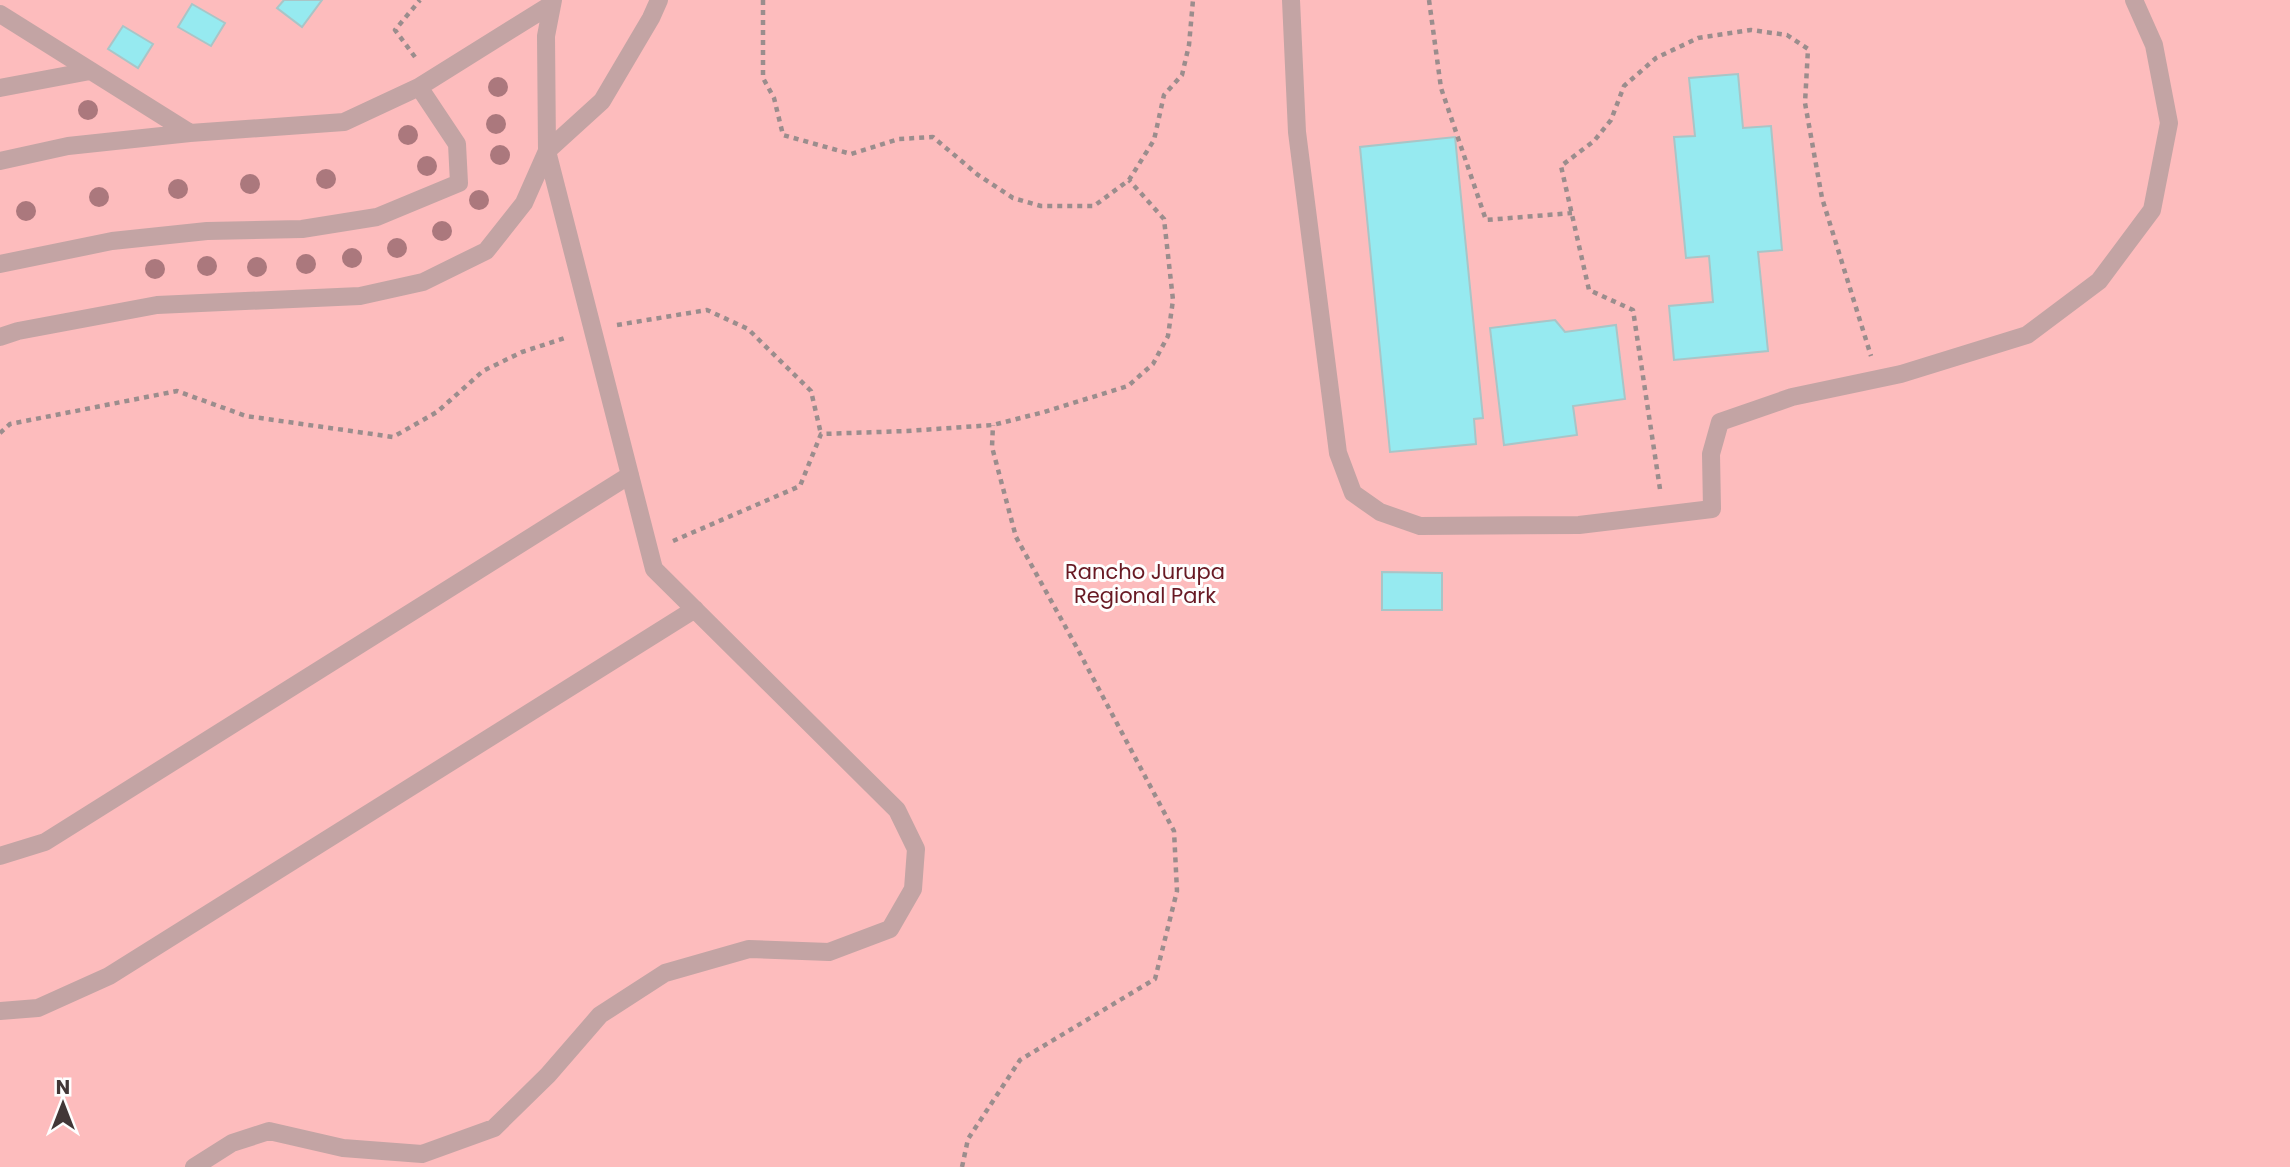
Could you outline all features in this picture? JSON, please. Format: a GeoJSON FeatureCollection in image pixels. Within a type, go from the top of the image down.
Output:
{"type":"FeatureCollection","features":[{"type":"Feature","properties":{"kind":"lane"},"geometry":{"type":"LineString","coordinates":[[0,337],[18,331],[157,305],[360,296],[423,282],[486,251],[524,203],[547,150],[602,101],[659,0]]}},
{"type":"Feature","properties":{"kind":"lane"},"geometry":{"type":"LineString","coordinates":[[1291,0],[1297,132],[1338,453],[1353,493],[1380,512],[1420,526],[1579,525],[1712,509],[1711,454],[1720,422],[1792,397],[1878,379],[2027,335],[2099,281],[2152,210],[2169,123],[2154,44],[2134,0]]}},
{"type":"Feature","properties":{"kind":"lane"},"geometry":{"type":"LineString","coordinates":[[0,161],[68,146],[190,133],[344,122],[419,87],[552,2]]}},
{"type":"Feature","properties":{"kind":"lane"},"geometry":{"type":"LineString","coordinates":[[194,1167],[232,1143],[269,1131],[344,1148],[422,1154],[494,1128],[548,1075],[600,1015],[665,973],[749,949],[829,952],[890,929],[913,890],[916,849],[897,810],[654,569],[547,150],[546,36],[552,2]]}},
{"type":"Feature","properties":{"kind":"lane"},"geometry":{"type":"LineString","coordinates":[[0,14],[190,133]]}},
{"type":"Feature","properties":{"kind":"lane"},"geometry":{"type":"LineString","coordinates":[[0,88],[90,71]]}},
{"type":"Feature","properties":{"kind":"lane"},"geometry":{"type":"LineString","coordinates":[[0,264],[112,241],[207,231],[302,229],[376,217],[459,183],[457,144],[419,87]]}},
{"type":"Feature","properties":{"kind":"lane"},"geometry":{"type":"LineString","coordinates":[[0,856],[45,842],[630,475]]}},
{"type":"Feature","properties":{"kind":"lane"},"geometry":{"type":"LineString","coordinates":[[0,1011],[38,1009],[109,976],[695,609]]}},
{"type":"Feature","properties":{"kind":"path"},"geometry":{"type":"LineString","coordinates":[[420,0],[395,30],[415,57],[435,76]]}},
{"type":"Feature","properties":{"kind":"path"},"geometry":{"type":"LineString","coordinates":[[763,0],[763,78],[774,98],[783,135],[851,154],[899,139],[933,138],[978,175],[1013,198],[1041,206],[1094,206],[1129,180],[1154,140],[1164,95],[1182,75],[1189,44],[1193,0]]}},
{"type":"Feature","properties":{"kind":"path"},"geometry":{"type":"LineString","coordinates":[[1429,0],[1441,88],[1486,220],[1572,213]]}},
{"type":"Feature","properties":{"kind":"path"},"geometry":{"type":"LineString","coordinates":[[1664,514],[1633,310],[1589,290],[1561,166],[1594,141],[1611,120],[1625,86],[1656,58],[1698,38],[1751,30],[1787,35],[1808,49],[1805,103],[1822,198],[1878,379]]}},
{"type":"Feature","properties":{"kind":"path"},"geometry":{"type":"LineString","coordinates":[[821,433],[993,425],[1128,386],[1153,364],[1168,336],[1173,300],[1164,219],[1129,180]]}},
{"type":"Feature","properties":{"kind":"path"},"geometry":{"type":"LineString","coordinates":[[0,433],[10,424],[177,391],[246,416],[393,437],[437,412],[483,371],[522,352],[593,329],[707,310],[748,329],[811,391],[821,433],[800,486],[649,551]]}},
{"type":"Feature","properties":{"kind":"path"},"geometry":{"type":"LineString","coordinates":[[962,1167],[968,1139],[1020,1060],[1155,979],[1177,891],[1174,831],[1016,537],[992,447],[993,425]]}},
{"type":"Feature","properties":{"kind":"green space","name":"Rancho Jurupa Regional Park"},"geometry":{"type":"Polygon","coordinates":[[[0,0],[2290,0],[2290,1167],[0,1167],[0,0]]]}},
{"type":"Feature","properties":{"kind":"building"},"geometry":{"type":"Polygon","coordinates":[[[284,0],[322,0],[302,27],[277,8],[284,0]]]}},
{"type":"Feature","properties":{"kind":"building"},"geometry":{"type":"Polygon","coordinates":[[[192,4],[225,23],[211,46],[178,27],[192,4]]]}},
{"type":"Feature","properties":{"kind":"building"},"geometry":{"type":"Polygon","coordinates":[[[123,26],[153,44],[138,68],[108,49],[123,26]]]}},
{"type":"Feature","properties":{"kind":"building"},"geometry":{"type":"Polygon","coordinates":[[[1738,74],[1743,128],[1771,126],[1782,250],[1758,252],[1768,351],[1674,360],[1669,306],[1713,302],[1709,256],[1686,258],[1674,137],[1695,136],[1689,78],[1738,74]]]}},
{"type":"Feature","properties":{"kind":"building"},"geometry":{"type":"Polygon","coordinates":[[[1455,137],[1483,418],[1474,419],[1476,444],[1390,452],[1360,147],[1455,137]]]}},
{"type":"Feature","properties":{"kind":"building"},"geometry":{"type":"Polygon","coordinates":[[[1555,320],[1565,332],[1616,325],[1625,399],[1573,406],[1577,435],[1504,445],[1490,328],[1555,320]]]}},
{"type":"Feature","properties":{"kind":"building"},"geometry":{"type":"Polygon","coordinates":[[[1382,572],[1442,573],[1442,610],[1382,610],[1382,572]]]}}]}
